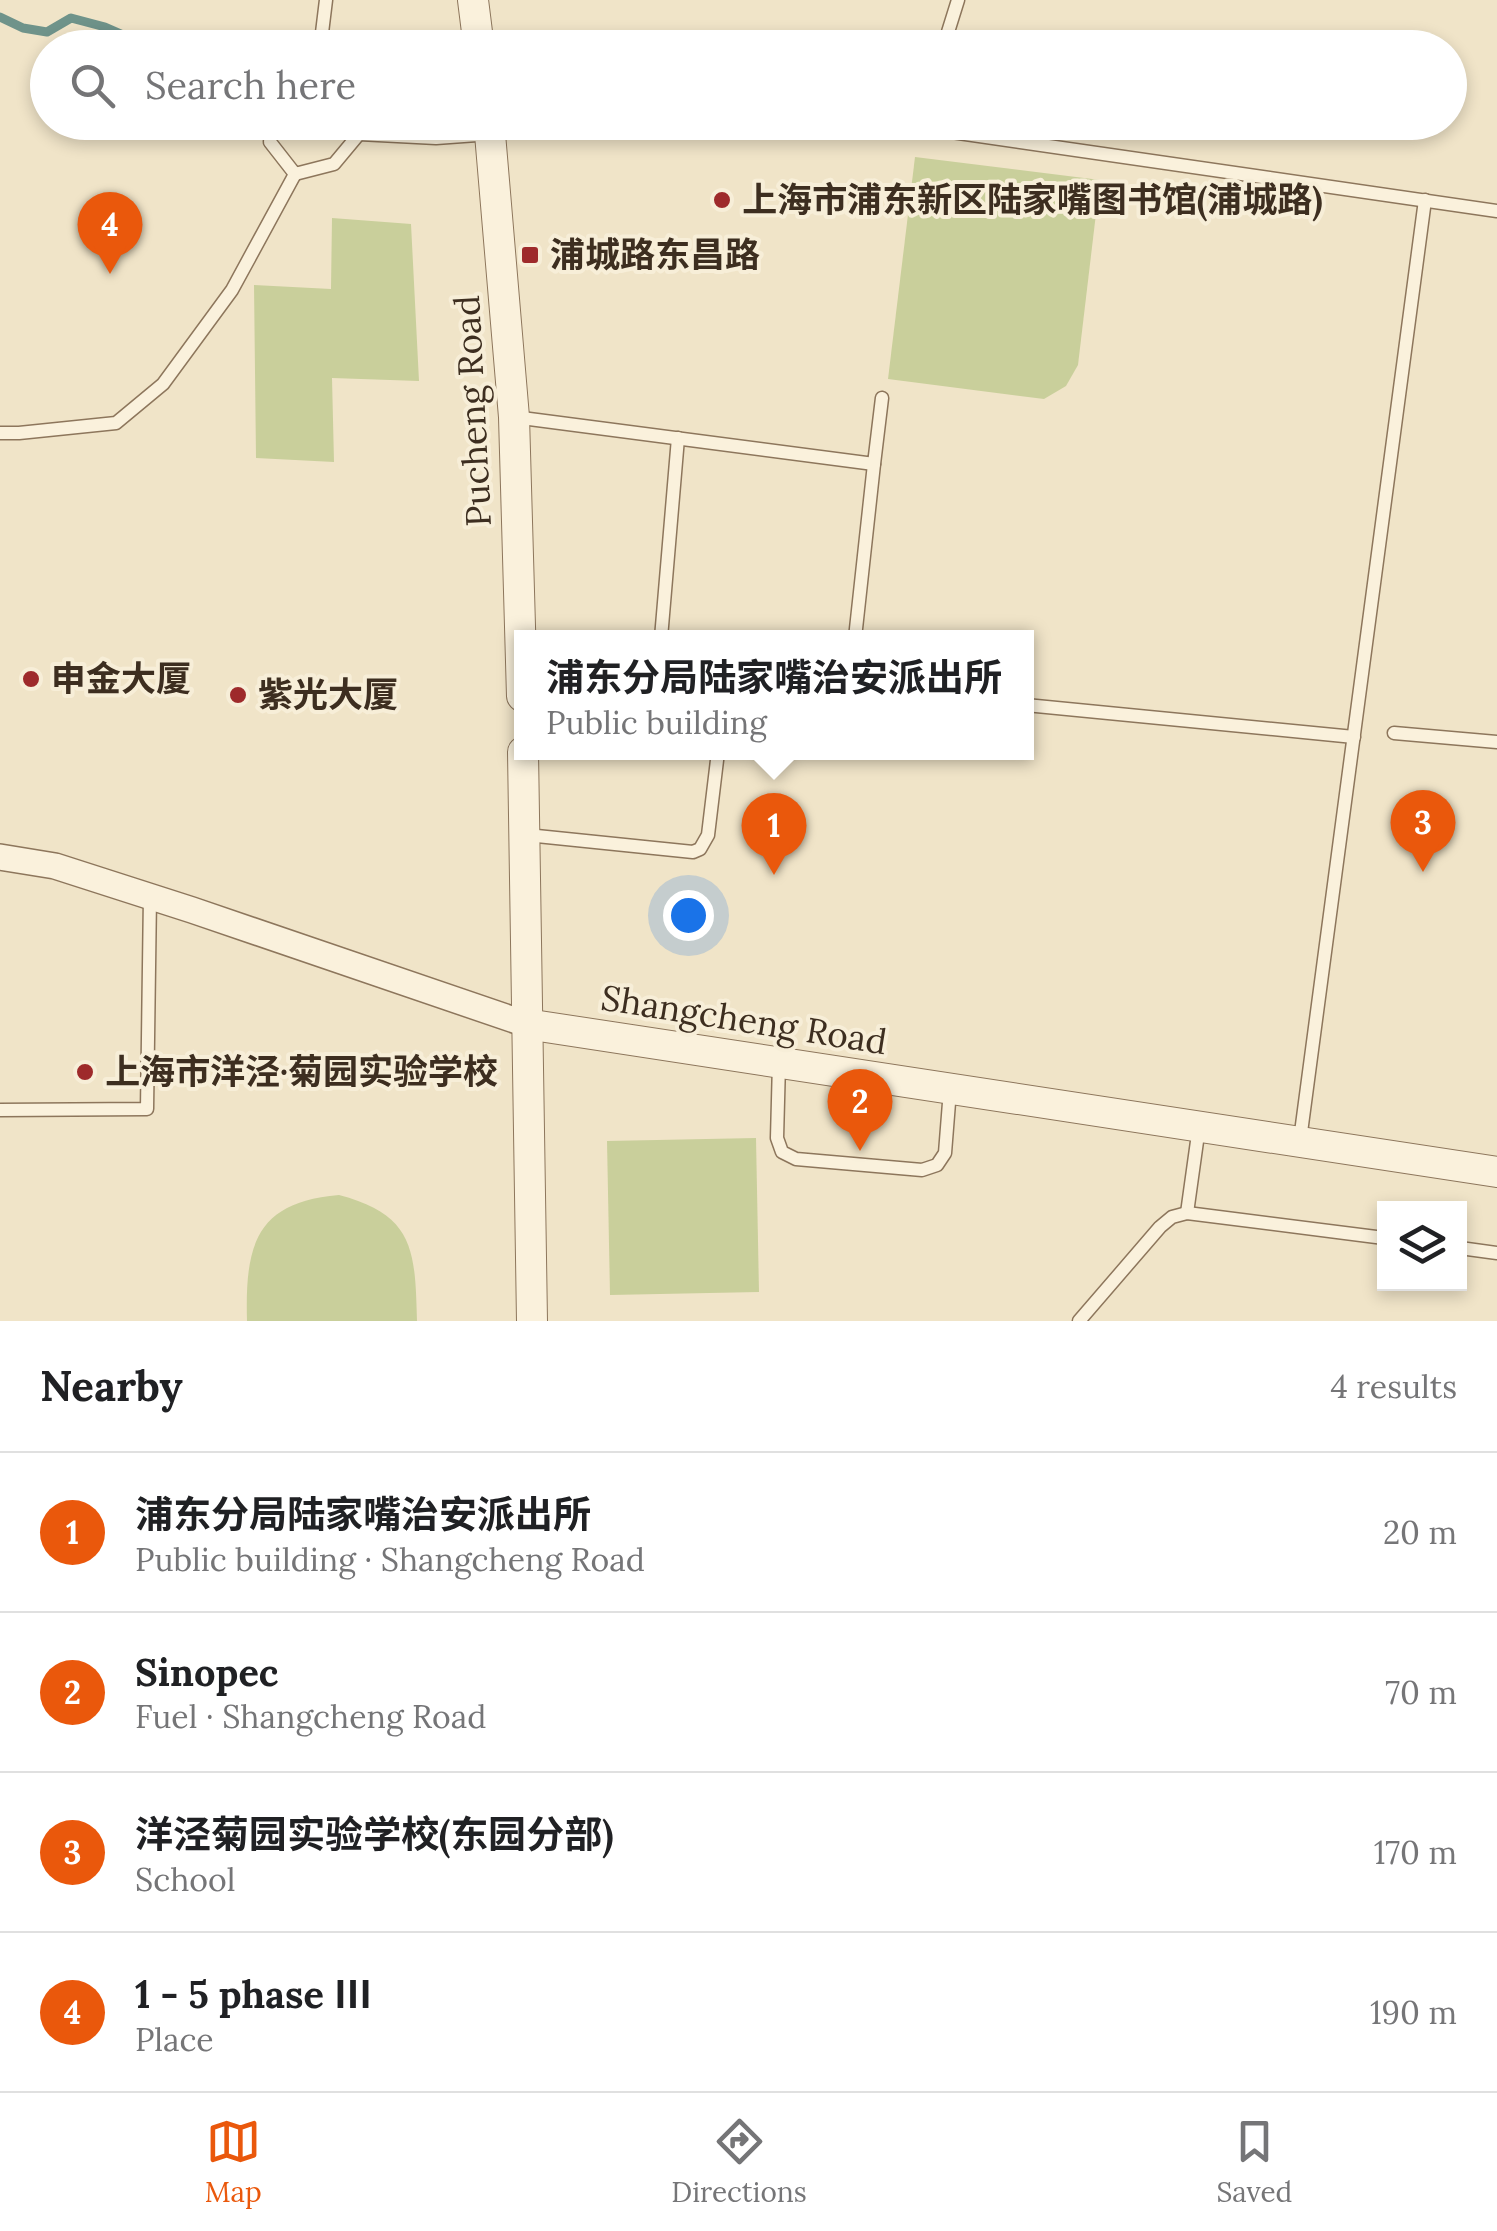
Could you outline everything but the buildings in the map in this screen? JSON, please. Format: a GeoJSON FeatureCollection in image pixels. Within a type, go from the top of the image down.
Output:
{"type":"FeatureCollection","features":[{"type":"Feature","properties":{"kind":"street"},"geometry":{"type":"LineString","coordinates":[[473,0],[477,30]]}},
{"type":"Feature","properties":{"kind":"street","name":"Pucheng Road"},"geometry":{"type":"LineString","coordinates":[[491,140],[514,417],[520,630]]}},
{"type":"Feature","properties":{"kind":"street"},"geometry":{"type":"LineString","coordinates":[[522,760],[532,1321]]}},
{"type":"Feature","properties":{"kind":"street","name":"Shangcheng Road"},"geometry":{"type":"LineString","coordinates":[[0,857],[56,866],[526,1024],[1497,1172]]}},
{"type":"Feature","properties":{"kind":"lane"},"geometry":{"type":"LineString","coordinates":[[323,30],[326,0]]}},
{"type":"Feature","properties":{"kind":"lane"},"geometry":{"type":"LineString","coordinates":[[948,30],[958,0]]}},
{"type":"Feature","properties":{"kind":"lane"},"geometry":{"type":"LineString","coordinates":[[270,140],[295,174]]}},
{"type":"Feature","properties":{"kind":"lane"},"geometry":{"type":"LineString","coordinates":[[0,432],[116,422],[163,384],[232,290],[295,174],[334,164],[350,140]]}},
{"type":"Feature","properties":{"kind":"lane"},"geometry":{"type":"LineString","coordinates":[[1019,140],[1497,211]]}},
{"type":"Feature","properties":{"kind":"lane"},"geometry":{"type":"LineString","coordinates":[[1300,1143],[1424,200]]}},
{"type":"Feature","properties":{"kind":"lane"},"geometry":{"type":"LineString","coordinates":[[856,630],[882,398]]}},
{"type":"Feature","properties":{"kind":"lane"},"geometry":{"type":"LineString","coordinates":[[514,417],[874,464]]}},
{"type":"Feature","properties":{"kind":"lane"},"geometry":{"type":"LineString","coordinates":[[662,630],[678,438]]}},
{"type":"Feature","properties":{"kind":"lane"},"geometry":{"type":"LineString","coordinates":[[1034,706],[1354,737]]}},
{"type":"Feature","properties":{"kind":"lane"},"geometry":{"type":"LineString","coordinates":[[1394,733],[1497,742]]}},
{"type":"Feature","properties":{"kind":"lane"},"geometry":{"type":"LineString","coordinates":[[524,835],[693,852],[708,836],[717,760]]}},
{"type":"Feature","properties":{"kind":"lane"},"geometry":{"type":"LineString","coordinates":[[0,1110],[147,1109],[150,896]]}},
{"type":"Feature","properties":{"kind":"lane"},"geometry":{"type":"LineString","coordinates":[[780,1064],[776,1138],[782,1152],[796,1159],[922,1170],[937,1165],[945,1152],[950,1090]]}},
{"type":"Feature","properties":{"kind":"lane"},"geometry":{"type":"LineString","coordinates":[[1187,1212],[1198,1127]]}},
{"type":"Feature","properties":{"kind":"lane"},"geometry":{"type":"LineString","coordinates":[[1079,1321],[1160,1227],[1187,1212],[1377,1237]]}},
{"type":"Feature","properties":{"kind":"lane"},"geometry":{"type":"LineString","coordinates":[[1467,1249],[1497,1253]]}},
{"type":"Feature","properties":{"kind":"green space"},"geometry":{"type":"Polygon","coordinates":[[[915,157],[1100,180],[1078,365],[1066,386],[1044,399],[888,379],[915,157]]]}},
{"type":"Feature","properties":{"kind":"green space"},"geometry":{"type":"Polygon","coordinates":[[[332,218],[411,224],[419,381],[332,378],[334,462],[256,458],[254,285],[331,289],[332,218]]]}},
{"type":"Feature","properties":{"kind":"green space"},"geometry":{"type":"Polygon","coordinates":[[[756,1138],[759,1292],[610,1295],[607,1141],[756,1138]]]}},
{"type":"Feature","properties":{"kind":"green space"},"geometry":{"type":"Polygon","coordinates":[[[339,1195],[383,1213],[406,1239],[415,1275],[417,1321],[247,1321],[249,1271],[261,1232],[272,1218],[289,1207],[339,1195]]]}},
{"type":"Feature","properties":{"kind":"waterway"},"geometry":{"type":"LineString","coordinates":[[0,17],[35,30]]}},
{"type":"Feature","properties":{"kind":"waterway"},"geometry":{"type":"LineString","coordinates":[[50,30],[71,18],[112,30]]}},
{"type":"Feature","properties":{"kind":"place","name":"上海市浦东新区陆家嘴图书馆(浦城路)"},"geometry":{"type":"Point","coordinates":[722,200]}},
{"type":"Feature","properties":{"kind":"place","name":"浦城路东昌路"},"geometry":{"type":"Point","coordinates":[530,255]}},
{"type":"Feature","properties":{"kind":"place","name":"1 - 5 phase Ⅲ"},"geometry":{"type":"Point","coordinates":[110,274]}},
{"type":"Feature","properties":{"kind":"place","name":"申金大厦"},"geometry":{"type":"Point","coordinates":[31,679]}},
{"type":"Feature","properties":{"kind":"place","name":"紫光大厦"},"geometry":{"type":"Point","coordinates":[238,695]}},
{"type":"Feature","properties":{"kind":"place","name":"洋泾菊园实验学校(东园分部)"},"geometry":{"type":"Point","coordinates":[1423,872]}},
{"type":"Feature","properties":{"kind":"place","name":"浦东分局陆家嘴治安派出所"},"geometry":{"type":"Point","coordinates":[774,875]}},
{"type":"Feature","properties":{"kind":"place","name":"上海市洋泾·菊园实验学校"},"geometry":{"type":"Point","coordinates":[85,1072]}},
{"type":"Feature","properties":{"kind":"place","name":"Sinopec"},"geometry":{"type":"Point","coordinates":[860,1151]}}]}
